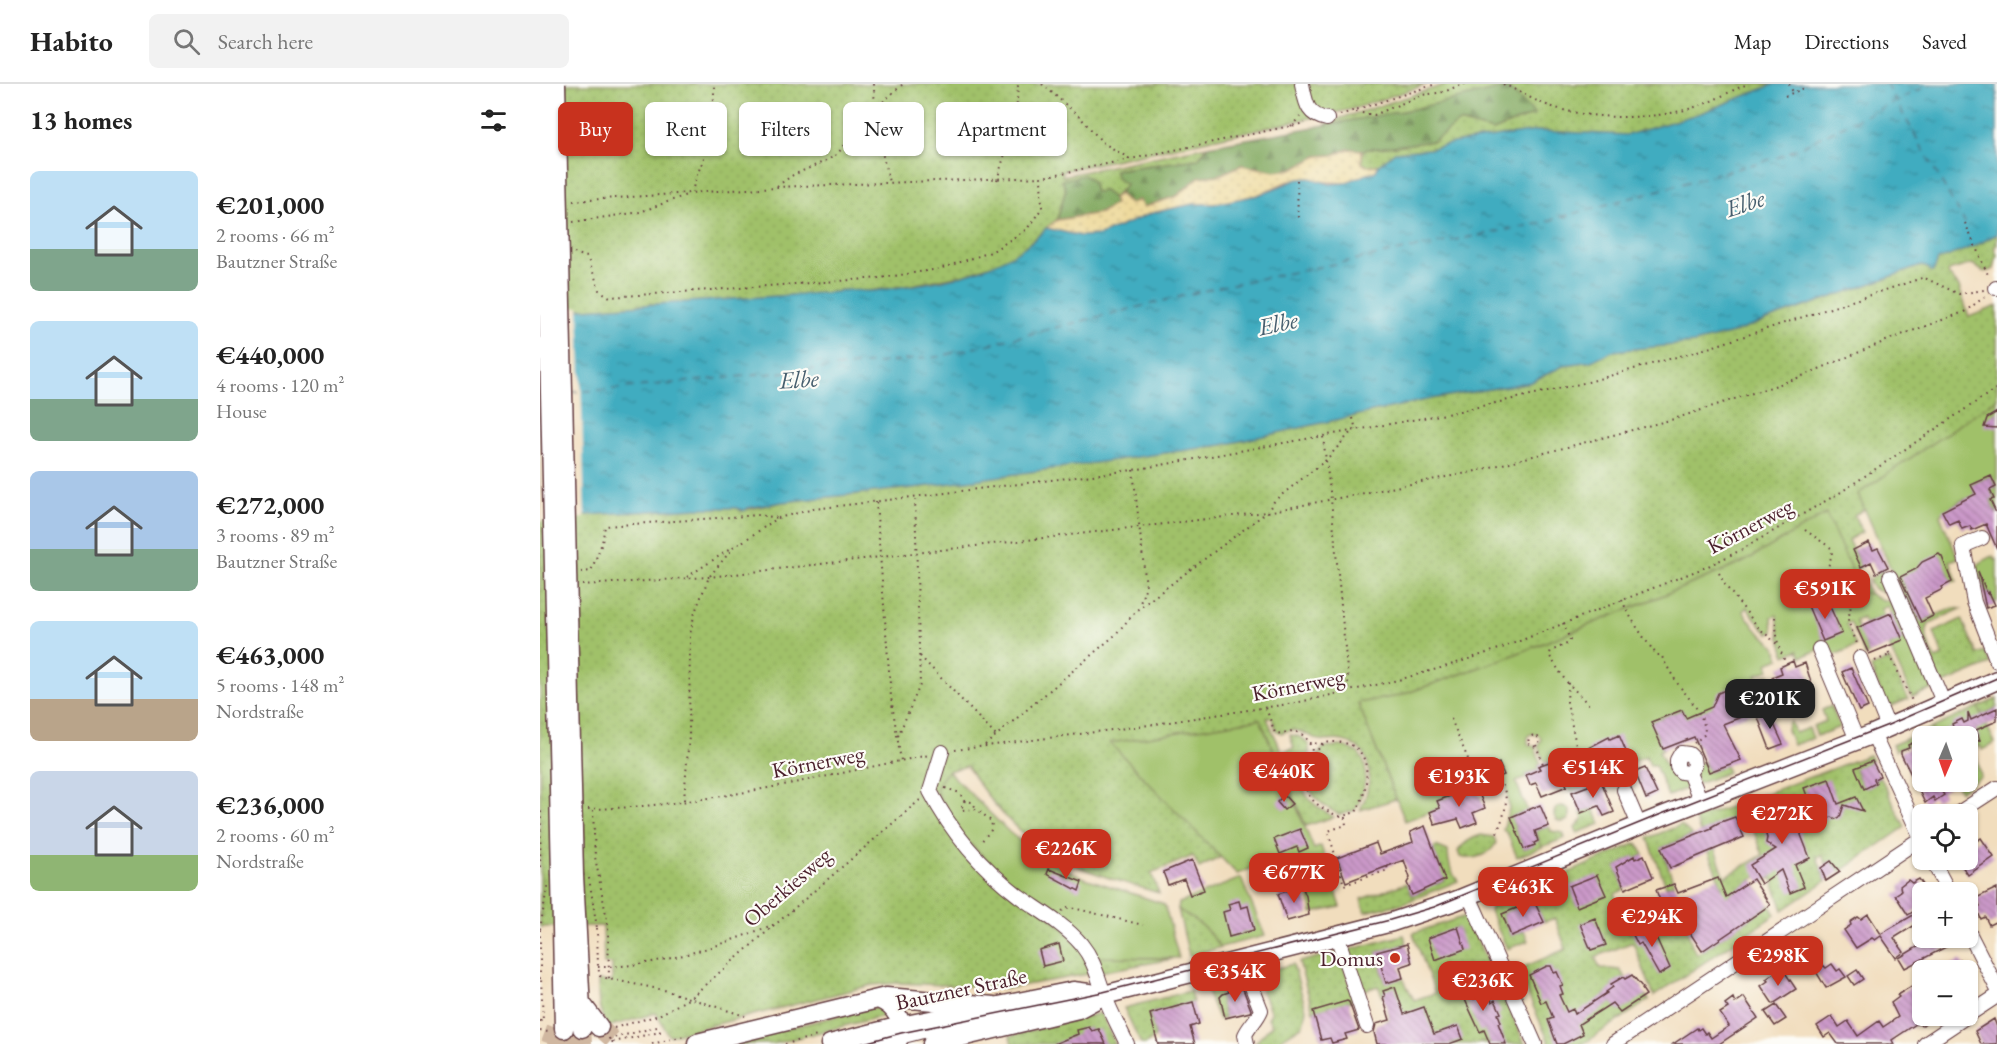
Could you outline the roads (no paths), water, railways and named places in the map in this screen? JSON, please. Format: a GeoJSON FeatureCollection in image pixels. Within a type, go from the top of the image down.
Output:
{"type":"FeatureCollection","features":[{"type":"Feature","properties":{"kind":"main road"},"geometry":{"type":"LineString","coordinates":[[543,84],[572,1004],[568,1027]]}},
{"type":"Feature","properties":{"kind":"main road"},"geometry":{"type":"LineString","coordinates":[[556,84],[569,929]]}},
{"type":"Feature","properties":{"kind":"main road","name":"Bautzner Straße"},"geometry":{"type":"LineString","coordinates":[[933,1044],[1078,1009],[1104,995],[1402,919],[1469,896],[1639,825],[1873,734],[1997,680]]}},
{"type":"Feature","properties":{"kind":"main road","name":"Bautzner Straße"},"geometry":{"type":"LineString","coordinates":[[830,1044],[899,1036],[994,1006],[1073,992],[1104,995]]}},
{"type":"Feature","properties":{"kind":"main road"},"geometry":{"type":"LineString","coordinates":[[696,1043],[878,999],[915,998],[994,1006]]}},
{"type":"Feature","properties":{"kind":"main road"},"geometry":{"type":"LineString","coordinates":[[878,999],[890,1004],[895,1010],[899,1036]]}},
{"type":"Feature","properties":{"kind":"main road"},"geometry":{"type":"LineString","coordinates":[[568,1027],[572,1004]]}},
{"type":"Feature","properties":{"kind":"street"},"geometry":{"type":"LineString","coordinates":[[1302,84],[1306,102],[1311,111],[1316,117],[1328,119]]}},
{"type":"Feature","properties":{"kind":"street"},"geometry":{"type":"LineString","coordinates":[[1983,538],[1963,546],[1974,602],[1997,661]]}},
{"type":"Feature","properties":{"kind":"street"},"geometry":{"type":"LineString","coordinates":[[1890,578],[1944,704]]}},
{"type":"Feature","properties":{"kind":"street"},"geometry":{"type":"LineString","coordinates":[[1819,649],[1873,734],[1912,818]]}},
{"type":"Feature","properties":{"kind":"street"},"geometry":{"type":"LineString","coordinates":[[1865,658],[1873,734]]}},
{"type":"Feature","properties":{"kind":"street"},"geometry":{"type":"LineString","coordinates":[[942,752],[930,791],[957,836],[1017,895],[1056,922],[1078,941],[1091,958],[1099,975],[1104,995],[1126,1044]]}},
{"type":"Feature","properties":{"kind":"street"},"geometry":{"type":"LineString","coordinates":[[1689,754],[1681,753],[1677,760],[1677,767],[1681,772],[1689,773],[1701,801]]}},
{"type":"Feature","properties":{"kind":"street"},"geometry":{"type":"LineString","coordinates":[[1972,804],[1997,788]]}},
{"type":"Feature","properties":{"kind":"street"},"geometry":{"type":"LineString","coordinates":[[1624,789],[1639,825]]}},
{"type":"Feature","properties":{"kind":"street"},"geometry":{"type":"LineString","coordinates":[[1613,1044],[1912,846]]}},
{"type":"Feature","properties":{"kind":"street"},"geometry":{"type":"LineString","coordinates":[[1469,896],[1535,1044]]}},
{"type":"Feature","properties":{"kind":"street"},"geometry":{"type":"LineString","coordinates":[[1336,936],[1367,1026]]}},
{"type":"Feature","properties":{"kind":"street"},"geometry":{"type":"LineString","coordinates":[[1977,948],[1997,988]]}},
{"type":"Feature","properties":{"kind":"street"},"geometry":{"type":"LineString","coordinates":[[1245,959],[1261,1010],[1245,1035],[1247,1044]]}},
{"type":"Feature","properties":{"kind":"street"},"geometry":{"type":"LineString","coordinates":[[873,1044],[899,1036],[1104,995]]}},
{"type":"Feature","properties":{"kind":"street"},"geometry":{"type":"LineString","coordinates":[[1978,1008],[1997,996]]}},
{"type":"Feature","properties":{"kind":"street"},"geometry":{"type":"LineString","coordinates":[[1925,1044],[1952,1026]]}},
{"type":"Feature","properties":{"kind":"water","name":"Elbe"},"geometry":{"type":"Polygon","coordinates":[[[1775,84],[1997,84],[1997,234],[1975,246],[1938,260],[1933,272],[1921,266],[1736,332],[1694,343],[1612,351],[1591,361],[1565,365],[1531,382],[1430,399],[1222,445],[930,486],[782,502],[748,508],[744,511],[737,508],[697,508],[540,518],[540,312],[844,290],[872,291],[932,282],[991,266],[1026,246],[1046,228],[1081,236],[1100,235],[1152,213],[1193,204],[1214,204],[1258,195],[1298,179],[1310,178],[1330,184],[1344,183],[1376,171],[1379,165],[1395,152],[1430,149],[1453,143],[1537,131],[1628,135],[1701,113],[1775,84]]]}},
{"type":"Feature","properties":{"kind":"tunnel"},"geometry":{"type":"LineString","coordinates":[[599,1027],[618,1044]]}},
{"type":"Feature","properties":{"kind":"tunnel"},"geometry":{"type":"LineString","coordinates":[[550,1044],[556,1028]]}},
{"type":"Feature","properties":{"kind":"tunnel"},"geometry":{"type":"LineString","coordinates":[[582,1028],[583,1044]]}},
{"type":"Feature","properties":{"kind":"tunnel"},"geometry":{"type":"LineString","coordinates":[[564,1029],[565,1044]]}},
{"type":"Feature","properties":{"kind":"tram line"},"geometry":{"type":"LineString","coordinates":[[860,1044],[901,1033],[1103,992],[1434,907],[1888,725],[1997,678]]}},
{"type":"Feature","properties":{"kind":"place","name":"Domus"},"geometry":{"type":"Point","coordinates":[1395,958]}}]}
